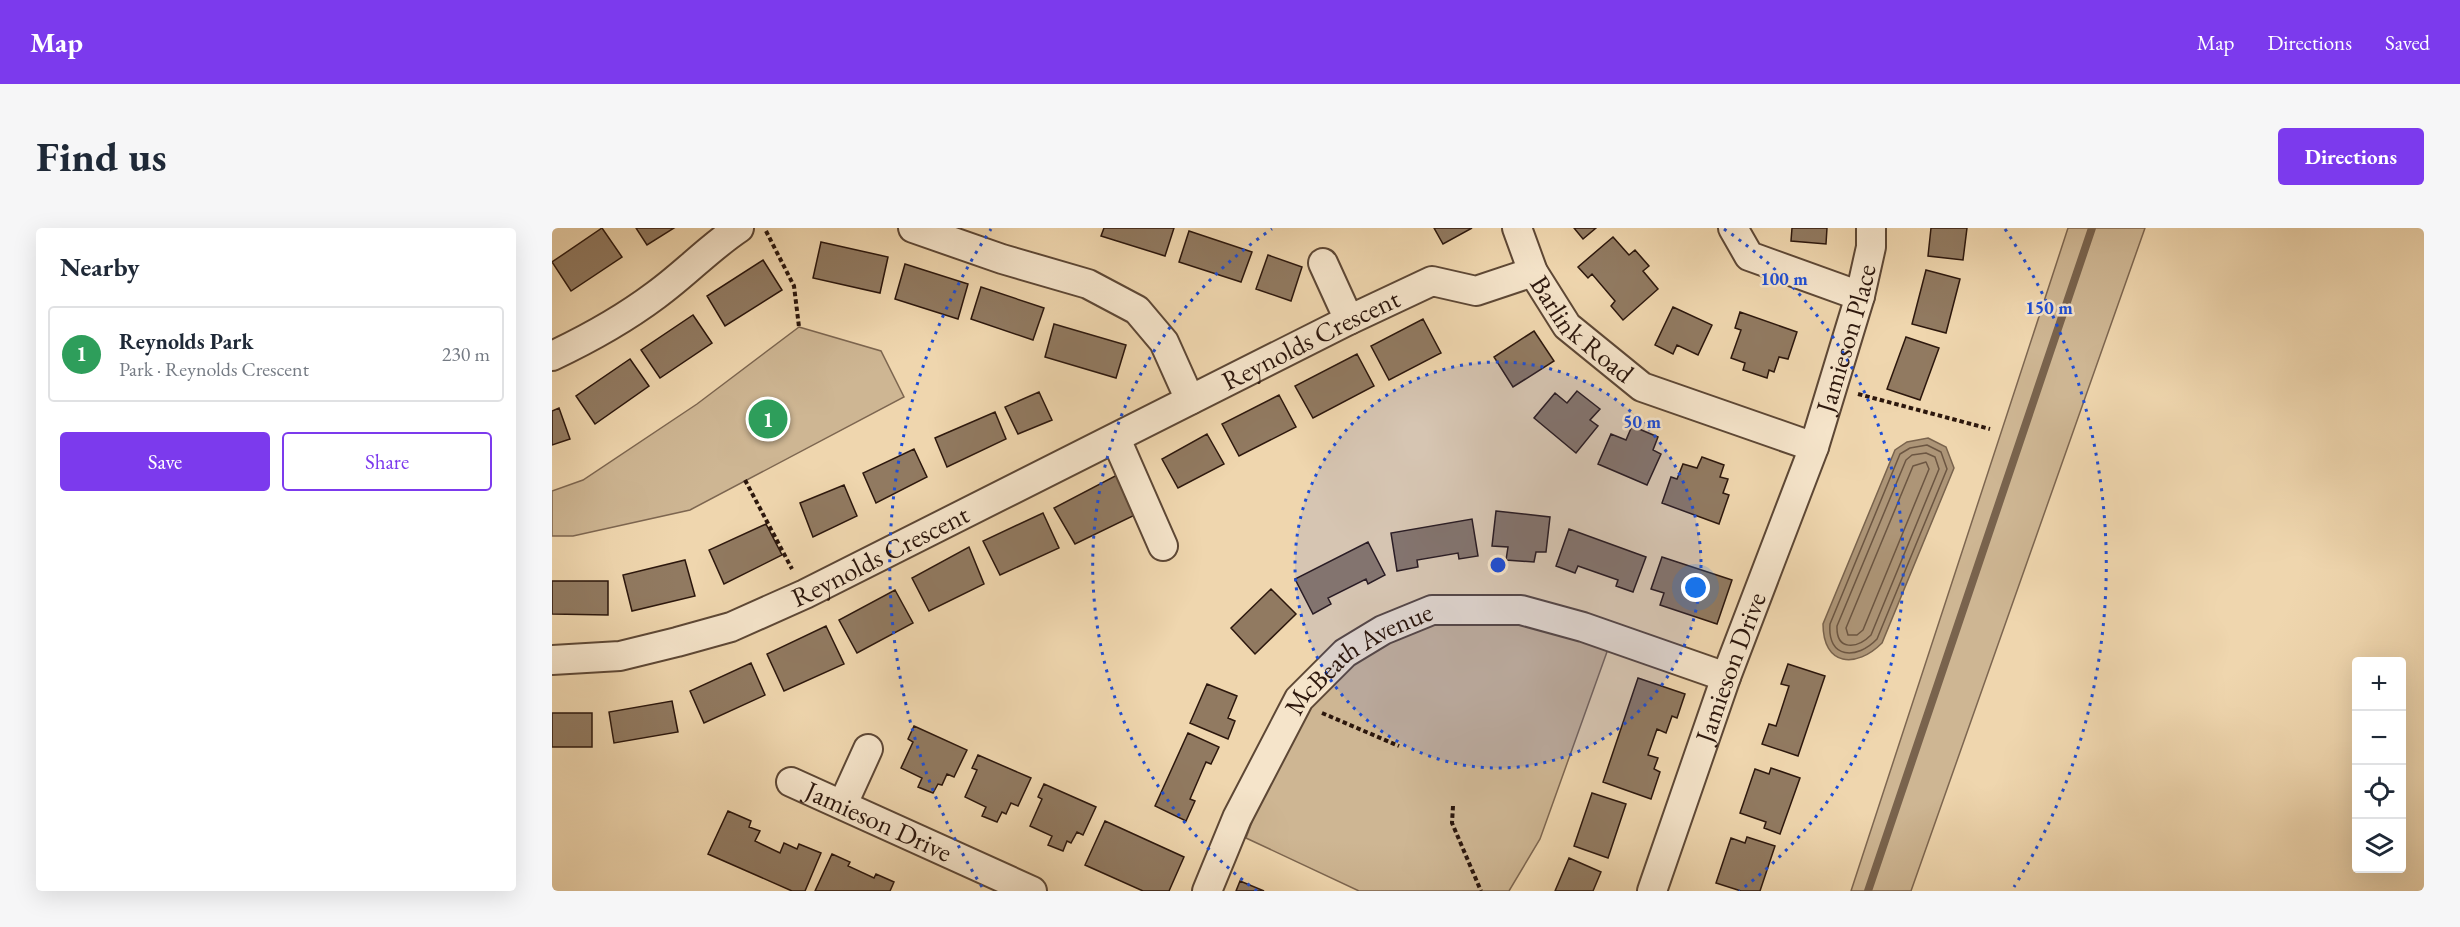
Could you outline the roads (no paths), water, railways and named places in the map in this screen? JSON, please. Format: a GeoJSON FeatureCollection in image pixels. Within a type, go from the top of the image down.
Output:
{"type":"FeatureCollection","features":[{"type":"Feature","properties":{"kind":"street"},"geometry":{"type":"LineString","coordinates":[[552,356],[585,340],[656,295],[714,244],[739,228]]}},
{"type":"Feature","properties":{"kind":"street","name":"Reynolds Crescent"},"geometry":{"type":"LineString","coordinates":[[913,228],[1002,260],[1088,284],[1137,310],[1164,342],[1190,400]]}},
{"type":"Feature","properties":{"kind":"street","name":"Barlink Road"},"geometry":{"type":"LineString","coordinates":[[1517,228],[1533,272],[1568,326],[1642,387],[1814,447]]}},
{"type":"Feature","properties":{"kind":"street"},"geometry":{"type":"LineString","coordinates":[[1733,228],[1749,256],[1860,297]]}},
{"type":"Feature","properties":{"kind":"street","name":"Jamieson Place"},"geometry":{"type":"LineString","coordinates":[[1814,447],[1860,297],[1871,247],[1871,228]]}},
{"type":"Feature","properties":{"kind":"street"},"geometry":{"type":"LineString","coordinates":[[1323,263],[1349,320]]}},
{"type":"Feature","properties":{"kind":"street","name":"Reynolds Crescent"},"geometry":{"type":"LineString","coordinates":[[552,660],[620,656],[731,627],[805,594],[1349,320],[1432,281],[1476,291],[1533,272]]}},
{"type":"Feature","properties":{"kind":"street"},"geometry":{"type":"LineString","coordinates":[[1116,439],[1163,546]]}},
{"type":"Feature","properties":{"kind":"street","name":"Jamieson Drive"},"geometry":{"type":"LineString","coordinates":[[1652,891],[1726,677],[1814,447]]}},
{"type":"Feature","properties":{"kind":"street","name":"McBeath Avenue"},"geometry":{"type":"LineString","coordinates":[[1207,891],[1237,818],[1296,702],[1345,653],[1383,630],[1432,610],[1521,610],[1583,627],[1726,677]]}},
{"type":"Feature","properties":{"kind":"street"},"geometry":{"type":"LineString","coordinates":[[843,804],[868,749]]}},
{"type":"Feature","properties":{"kind":"street","name":"Jamieson Drive"},"geometry":{"type":"LineString","coordinates":[[791,782],[1032,891]]}},
{"type":"Feature","properties":{"kind":"water"},"geometry":{"type":"Polygon","coordinates":[[[1928,438],[1946,447],[1954,468],[1882,643],[1862,657],[1843,659],[1829,648],[1824,638],[1823,624],[1895,450],[1907,442],[1928,438]]]}},
{"type":"Feature","properties":{"kind":"waterway"},"geometry":{"type":"LineString","coordinates":[[1868,891],[2092,228]]}},
{"type":"Feature","properties":{"kind":"place","name":"Reynolds Park"},"geometry":{"type":"Point","coordinates":[768,419]}}]}
